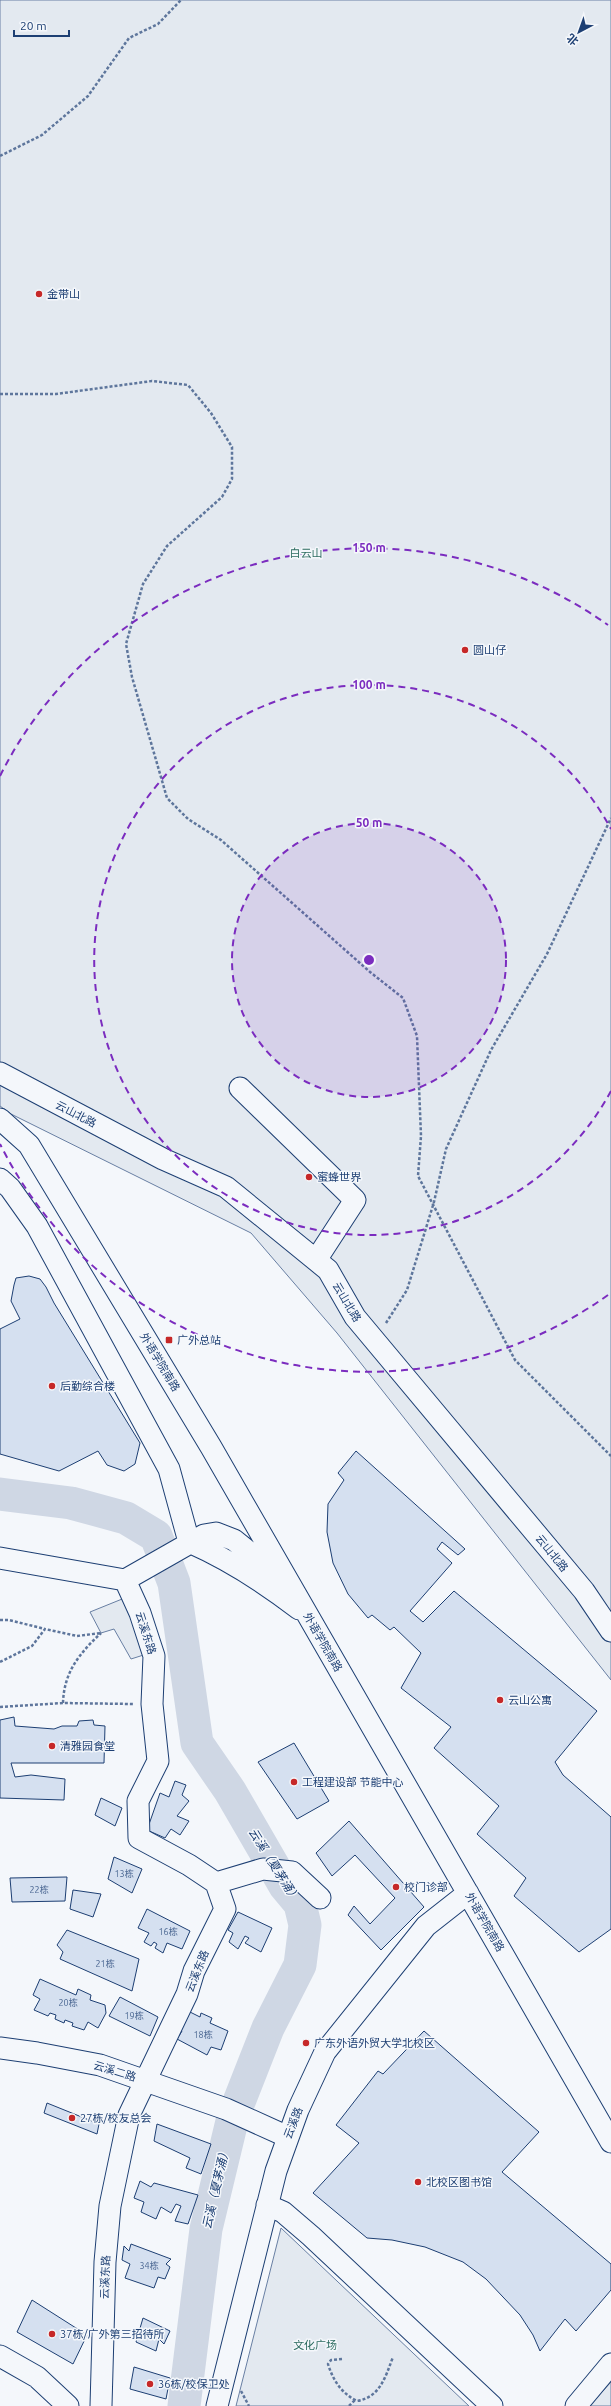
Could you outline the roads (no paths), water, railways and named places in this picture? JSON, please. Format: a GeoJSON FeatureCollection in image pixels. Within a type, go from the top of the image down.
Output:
{"type":"FeatureCollection","features":[{"type":"Feature","properties":{"kind":"street","name":"云山北路"},"geometry":{"type":"LineString","coordinates":[[0,1073],[163,1159],[226,1187],[328,1270],[355,1317],[584,1591],[611,1631]]}},
{"type":"Feature","properties":{"kind":"street"},"geometry":{"type":"LineString","coordinates":[[240,1088],[355,1200],[316,1260]]}},
{"type":"Feature","properties":{"kind":"street","name":"外语学院南路"},"geometry":{"type":"LineString","coordinates":[[0,1119],[29,1145],[211,1447],[611,2142]]}},
{"type":"Feature","properties":{"kind":"street"},"geometry":{"type":"LineString","coordinates":[[0,1180],[10,1188],[37,1226],[169,1469],[189,1542]]}},
{"type":"Feature","properties":{"kind":"street"},"geometry":{"type":"LineString","coordinates":[[0,1558],[125,1580],[189,1542],[204,1535],[216,1533],[234,1540],[291,1587]]}},
{"type":"Feature","properties":{"kind":"street"},"geometry":{"type":"LineString","coordinates":[[189,1542],[222,1556],[259,1578],[308,1615]]}},
{"type":"Feature","properties":{"kind":"street","name":"云溪东路"},"geometry":{"type":"LineString","coordinates":[[101,2406],[105,2262],[110,2206],[129,2115],[144,2080],[187,1994],[194,1971],[225,1909],[216,1883],[189,1865],[139,1838],[138,1802],[158,1761],[152,1704],[154,1656],[140,1613],[125,1580]]}},
{"type":"Feature","properties":{"kind":"street"},"geometry":{"type":"LineString","coordinates":[[216,1883],[263,1869],[292,1872],[320,1898]]}},
{"type":"Feature","properties":{"kind":"street","name":"云溪路"},"geometry":{"type":"LineString","coordinates":[[217,2406],[276,2170],[298,2110],[325,2052],[426,1926],[468,1893]]}},
{"type":"Feature","properties":{"kind":"street","name":"云溪二路"},"geometry":{"type":"LineString","coordinates":[[0,2048],[37,2052],[100,2065],[235,2113],[288,2137]]}},
{"type":"Feature","properties":{"kind":"street"},"geometry":{"type":"LineString","coordinates":[[267,2205],[283,2212],[311,2236],[492,2406]]}},
{"type":"Feature","properties":{"kind":"street"},"geometry":{"type":"LineString","coordinates":[[0,2356],[37,2377],[68,2406]]}},
{"type":"Feature","properties":{"kind":"street"},"geometry":{"type":"LineString","coordinates":[[576,2406],[611,2364]]}},
{"type":"Feature","properties":{"kind":"waterway","name":"云溪（夏茅涌）"},"geometry":{"type":"LineString","coordinates":[[0,1494],[71,1503],[126,1518],[156,1536],[174,1583],[197,1743],[230,1791],[285,1886],[300,1904],[305,1925],[300,1965],[268,2028],[233,2117],[206,2229],[184,2406]]}},
{"type":"Feature","properties":{"kind":"place","name":"金带山"},"geometry":{"type":"Point","coordinates":[39,294]}},
{"type":"Feature","properties":{"kind":"place","name":"圆山仔"},"geometry":{"type":"Point","coordinates":[465,650]}},
{"type":"Feature","properties":{"kind":"place","name":"蜜蜂世界"},"geometry":{"type":"Point","coordinates":[309,1177]}},
{"type":"Feature","properties":{"kind":"place","name":"广外总站"},"geometry":{"type":"Point","coordinates":[169,1340]}},
{"type":"Feature","properties":{"kind":"place","name":"后勤综合楼"},"geometry":{"type":"Point","coordinates":[52,1386]}},
{"type":"Feature","properties":{"kind":"place","name":"云山公寓"},"geometry":{"type":"Point","coordinates":[500,1700]}},
{"type":"Feature","properties":{"kind":"place","name":"清雅园食堂"},"geometry":{"type":"Point","coordinates":[52,1746]}},
{"type":"Feature","properties":{"kind":"place","name":"工程建设部 节能中心"},"geometry":{"type":"Point","coordinates":[294,1782]}},
{"type":"Feature","properties":{"kind":"place","name":"校门诊部"},"geometry":{"type":"Point","coordinates":[396,1887]}},
{"type":"Feature","properties":{"kind":"place","name":"广东外语外贸大学北校区"},"geometry":{"type":"Point","coordinates":[306,2043]}},
{"type":"Feature","properties":{"kind":"place","name":"27栋/校友总会"},"geometry":{"type":"Point","coordinates":[72,2118]}},
{"type":"Feature","properties":{"kind":"place","name":"北校区图书馆"},"geometry":{"type":"Point","coordinates":[418,2182]}},
{"type":"Feature","properties":{"kind":"place","name":"37栋/广外第三招待所"},"geometry":{"type":"Point","coordinates":[52,2334]}},
{"type":"Feature","properties":{"kind":"place","name":"36栋/校保卫处"},"geometry":{"type":"Point","coordinates":[150,2384]}},
{"type":"Feature","properties":{"kind":"park label","name":"白云山"},"geometry":{"type":"Point","coordinates":[306,553]}},
{"type":"Feature","properties":{"kind":"park label","name":"文化广场"},"geometry":{"type":"Point","coordinates":[315,2345]}}]}
